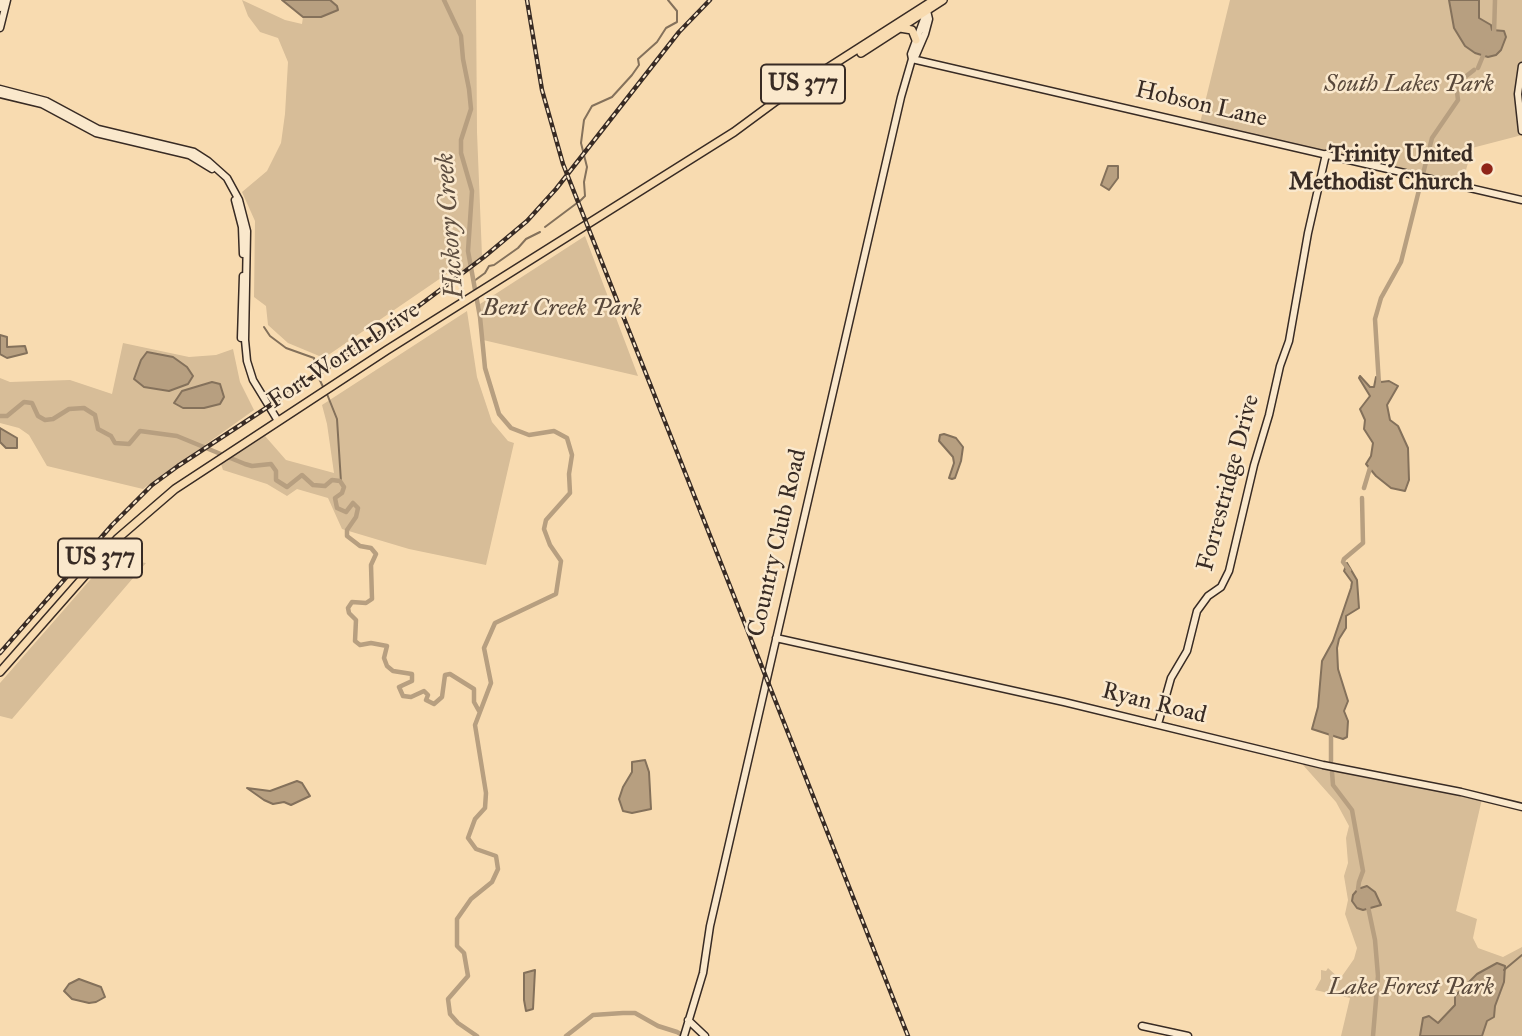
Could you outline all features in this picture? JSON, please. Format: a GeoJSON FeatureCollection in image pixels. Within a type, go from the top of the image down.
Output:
{"type":"FeatureCollection","features":[{"type":"Feature","properties":{"kind":"main road"},"geometry":{"type":"LineString","coordinates":[[0,8],[4,0]]}},
{"type":"Feature","properties":{"kind":"main road"},"geometry":{"type":"LineString","coordinates":[[0,28],[4,0]]}},
{"type":"Feature","properties":{"kind":"main road","name":"Fort Worth Drive"},"geometry":{"type":"LineString","coordinates":[[749,121],[934,0]]}},
{"type":"Feature","properties":{"kind":"main road","name":"Fort Worth Drive"},"geometry":{"type":"LineString","coordinates":[[0,672],[117,539],[159,501],[277,421],[899,28],[924,7],[943,0]]}},
{"type":"Feature","properties":{"kind":"main road","name":"Country Club Road"},"geometry":{"type":"LineString","coordinates":[[684,1036],[702,978],[710,926],[924,7]]}},
{"type":"Feature","properties":{"kind":"main road","name":"Country Club Road"},"geometry":{"type":"LineString","coordinates":[[912,59],[925,34],[929,19],[924,7]]}},
{"type":"Feature","properties":{"kind":"main road"},"geometry":{"type":"LineString","coordinates":[[899,28],[912,30],[916,40]]}},
{"type":"Feature","properties":{"kind":"main road","name":"Hobson Lane"},"geometry":{"type":"LineString","coordinates":[[912,59],[1522,200]]}},
{"type":"Feature","properties":{"kind":"main road"},"geometry":{"type":"LineString","coordinates":[[1522,66],[1518,94],[1522,131]]}},
{"type":"Feature","properties":{"kind":"main road"},"geometry":{"type":"LineString","coordinates":[[0,91],[42,104],[96,133],[189,155],[211,167],[223,180],[237,205],[243,236],[242,359],[250,384],[277,421]]}},
{"type":"Feature","properties":{"kind":"main road","name":"Forrestridge Drive"},"geometry":{"type":"LineString","coordinates":[[1158,724],[1171,678],[1187,651],[1197,611],[1208,596],[1221,587],[1229,571],[1277,376],[1289,341],[1308,223],[1325,154]]}},
{"type":"Feature","properties":{"kind":"main road","name":"Ryan Road"},"geometry":{"type":"LineString","coordinates":[[776,638],[1158,724],[1344,770],[1461,792],[1522,807]]}},
{"type":"Feature","properties":{"kind":"main road"},"geometry":{"type":"LineString","coordinates":[[687,1023],[705,1036]]}},
{"type":"Feature","properties":{"kind":"main road"},"geometry":{"type":"LineString","coordinates":[[1142,1026],[1188,1036]]}},
{"type":"Feature","properties":{"kind":"green space"},"geometry":{"type":"Polygon","coordinates":[[[242,0],[285,20],[302,24],[303,17],[321,17],[337,6],[330,0],[476,0],[482,256],[458,274],[454,269],[324,358],[288,343],[268,325],[266,306],[254,297],[255,221],[242,192],[267,171],[281,143],[288,62],[278,38],[260,32],[248,16],[242,0]]]}},
{"type":"Feature","properties":{"kind":"green space","name":"South Lakes Park"},"geometry":{"type":"Polygon","coordinates":[[[1230,0],[1522,0],[1522,66],[1518,94],[1522,135],[1472,148],[1462,185],[1200,123],[1230,0]]]}},
{"type":"Feature","properties":{"kind":"green space","name":"Bent Creek Park"},"geometry":{"type":"Polygon","coordinates":[[[585,236],[638,376],[483,340],[480,304],[585,236]]]}},
{"type":"Feature","properties":{"kind":"green space"},"geometry":{"type":"Polygon","coordinates":[[[467,311],[477,377],[492,422],[508,441],[514,443],[486,565],[409,549],[342,529],[328,498],[297,489],[287,496],[267,484],[223,470],[221,464],[265,436],[286,460],[334,473],[322,405],[467,311]]]}},
{"type":"Feature","properties":{"kind":"green space"},"geometry":{"type":"Polygon","coordinates":[[[123,343],[189,357],[216,355],[233,349],[240,382],[254,410],[143,489],[47,466],[29,435],[19,428],[0,423],[0,378],[10,382],[70,380],[112,394],[123,343]]]}},
{"type":"Feature","properties":{"kind":"green space"},"geometry":{"type":"Polygon","coordinates":[[[110,557],[146,563],[12,719],[0,716],[0,683],[110,557]]]}},
{"type":"Feature","properties":{"kind":"green space","name":"Lake Forest Park"},"geometry":{"type":"Polygon","coordinates":[[[1304,762],[1482,799],[1456,911],[1477,919],[1473,938],[1478,948],[1503,957],[1522,947],[1522,1036],[1341,1036],[1350,998],[1315,990],[1321,979],[1321,970],[1326,971],[1328,968],[1340,979],[1354,959],[1357,948],[1345,914],[1348,900],[1344,876],[1348,863],[1346,838],[1349,826],[1336,802],[1303,765],[1304,762]]]}},
{"type":"Feature","properties":{"kind":"shaded area"},"geometry":{"type":"Polygon","coordinates":[[[282,0],[330,0],[338,10],[321,17],[303,17],[282,0]]]}},
{"type":"Feature","properties":{"kind":"shaded area"},"geometry":{"type":"Polygon","coordinates":[[[1449,0],[1479,0],[1479,18],[1491,25],[1492,30],[1504,31],[1506,37],[1496,55],[1488,57],[1465,46],[1454,28],[1449,0]]]}},
{"type":"Feature","properties":{"kind":"shaded area"},"geometry":{"type":"Polygon","coordinates":[[[1108,166],[1118,166],[1118,178],[1109,190],[1101,185],[1108,166]]]}},
{"type":"Feature","properties":{"kind":"shaded area"},"geometry":{"type":"Polygon","coordinates":[[[0,335],[7,337],[7,347],[25,346],[27,353],[7,358],[0,354],[0,335]]]}},
{"type":"Feature","properties":{"kind":"shaded area"},"geometry":{"type":"Polygon","coordinates":[[[147,352],[173,357],[187,367],[193,376],[188,384],[169,391],[144,387],[134,379],[147,352]]]}},
{"type":"Feature","properties":{"kind":"shaded area"},"geometry":{"type":"Polygon","coordinates":[[[1360,376],[1370,387],[1374,387],[1376,377],[1381,382],[1389,381],[1398,386],[1387,405],[1390,420],[1398,426],[1408,448],[1409,480],[1405,491],[1391,488],[1366,464],[1371,456],[1373,443],[1364,429],[1365,420],[1360,409],[1370,396],[1360,376]]]}},
{"type":"Feature","properties":{"kind":"shaded area"},"geometry":{"type":"Polygon","coordinates":[[[212,382],[220,384],[224,397],[220,404],[204,408],[183,408],[174,403],[182,391],[212,382]]]}},
{"type":"Feature","properties":{"kind":"shaded area"},"geometry":{"type":"Polygon","coordinates":[[[0,428],[17,438],[17,448],[6,448],[0,442],[0,428]]]}},
{"type":"Feature","properties":{"kind":"shaded area"},"geometry":{"type":"Polygon","coordinates":[[[940,435],[956,438],[963,447],[961,461],[955,478],[952,479],[949,478],[954,463],[953,457],[939,441],[940,435]]]}},
{"type":"Feature","properties":{"kind":"shaded area"},"geometry":{"type":"Polygon","coordinates":[[[1347,563],[1357,580],[1359,608],[1346,616],[1346,628],[1337,648],[1338,669],[1348,701],[1344,711],[1348,721],[1347,737],[1343,739],[1312,729],[1318,707],[1322,661],[1333,641],[1351,588],[1352,582],[1344,571],[1347,563]]]}},
{"type":"Feature","properties":{"kind":"shaded area"},"geometry":{"type":"Polygon","coordinates":[[[645,760],[649,772],[651,809],[632,813],[623,811],[619,799],[632,772],[632,762],[645,760]]]}},
{"type":"Feature","properties":{"kind":"shaded area"},"geometry":{"type":"Polygon","coordinates":[[[297,781],[302,783],[310,796],[291,805],[284,802],[273,804],[247,788],[270,791],[297,781]]]}},
{"type":"Feature","properties":{"kind":"shaded area"},"geometry":{"type":"Polygon","coordinates":[[[1367,886],[1375,892],[1381,905],[1363,910],[1357,908],[1352,901],[1353,895],[1358,889],[1367,886]]]}},
{"type":"Feature","properties":{"kind":"shaded area"},"geometry":{"type":"Polygon","coordinates":[[[1497,963],[1505,966],[1504,982],[1494,1017],[1487,1021],[1482,1036],[1420,1036],[1423,1018],[1429,1016],[1438,1023],[1455,1005],[1455,996],[1477,974],[1497,963]]]}},
{"type":"Feature","properties":{"kind":"shaded area"},"geometry":{"type":"Polygon","coordinates":[[[535,970],[533,1009],[526,1011],[524,973],[535,970]]]}},
{"type":"Feature","properties":{"kind":"shaded area"},"geometry":{"type":"Polygon","coordinates":[[[79,979],[101,987],[105,997],[89,1003],[72,999],[64,991],[69,984],[79,979]]]}},
{"type":"Feature","properties":{"kind":"waterway","name":"Hickory Creek"},"geometry":{"type":"LineString","coordinates":[[444,0],[461,36],[469,89],[471,109],[461,140],[461,153],[472,191],[468,251],[480,317],[485,368],[499,414],[511,428],[529,435],[554,431],[567,438],[572,455],[570,493],[546,520],[544,529],[550,545],[561,561],[556,594],[495,623],[484,648],[491,683],[475,725],[486,793],[485,808],[475,819],[468,838],[476,849],[496,856],[498,869],[492,882],[471,899],[457,919],[457,946],[464,953],[468,976],[448,999],[450,1014],[477,1036]]}},
{"type":"Feature","properties":{"kind":"waterway"},"geometry":{"type":"LineString","coordinates":[[580,201],[585,196],[587,167],[581,143],[584,120],[592,106],[612,97],[639,65],[638,59],[657,42],[666,28],[677,22],[677,11],[668,0]]}},
{"type":"Feature","properties":{"kind":"waterway"},"geometry":{"type":"LineString","coordinates":[[1494,34],[1495,0]]}},
{"type":"Feature","properties":{"kind":"waterway"},"geometry":{"type":"LineString","coordinates":[[1478,68],[1485,51]]}},
{"type":"Feature","properties":{"kind":"waterway"},"geometry":{"type":"LineString","coordinates":[[1423,174],[1432,138],[1458,100],[1456,84],[1474,70]]}},
{"type":"Feature","properties":{"kind":"waterway"},"geometry":{"type":"LineString","coordinates":[[1379,385],[1375,319],[1381,298],[1401,262],[1421,182]]}},
{"type":"Feature","properties":{"kind":"waterway"},"geometry":{"type":"LineString","coordinates":[[545,227],[577,203]]}},
{"type":"Feature","properties":{"kind":"waterway"},"geometry":{"type":"LineString","coordinates":[[474,281],[485,273],[489,266],[540,232]]}},
{"type":"Feature","properties":{"kind":"waterway"},"geometry":{"type":"LineString","coordinates":[[264,327],[270,336],[286,348],[314,358],[316,372],[324,389]]}},
{"type":"Feature","properties":{"kind":"waterway"},"geometry":{"type":"LineString","coordinates":[[327,394],[337,419],[341,482]]}},
{"type":"Feature","properties":{"kind":"waterway"},"geometry":{"type":"LineString","coordinates":[[0,416],[7,416],[24,402],[32,403],[38,416],[45,420],[53,419],[69,409],[84,408],[95,415],[98,429],[111,436],[115,443],[129,444],[140,431],[177,436],[245,464],[271,464],[276,471],[276,480],[287,487],[302,475],[313,485],[325,486],[332,480],[340,481],[344,487],[342,493],[335,498],[337,508],[346,512],[353,503],[358,508],[356,517],[347,530],[347,536],[360,546],[371,548],[376,554],[371,565],[372,599],[366,603],[352,602],[348,608],[356,620],[355,641],[360,645],[371,643],[387,646],[384,658],[387,666],[393,671],[412,674],[412,681],[399,687],[403,696],[411,697],[424,691],[428,695],[426,700],[434,704],[442,697],[445,675],[450,674],[474,689],[474,702],[479,711]]}},
{"type":"Feature","properties":{"kind":"waterway"},"geometry":{"type":"LineString","coordinates":[[1364,488],[1370,468],[1374,464]]}},
{"type":"Feature","properties":{"kind":"waterway"},"geometry":{"type":"LineString","coordinates":[[1349,570],[1343,562],[1344,559],[1363,543],[1362,498]]}},
{"type":"Feature","properties":{"kind":"waterway"},"geometry":{"type":"LineString","coordinates":[[1331,731],[1331,761]]}},
{"type":"Feature","properties":{"kind":"waterway"},"geometry":{"type":"LineString","coordinates":[[1332,772],[1333,785],[1352,810],[1363,871],[1359,882],[1360,892]]}},
{"type":"Feature","properties":{"kind":"waterway"},"geometry":{"type":"LineString","coordinates":[[1367,902],[1375,940],[1378,976],[1373,1036]]}},
{"type":"Feature","properties":{"kind":"waterway"},"geometry":{"type":"LineString","coordinates":[[1504,970],[1522,955]]}},
{"type":"Feature","properties":{"kind":"waterway","name":"Hickory Creek"},"geometry":{"type":"LineString","coordinates":[[566,1036],[593,1015],[623,1013],[635,1013],[684,1036]]}},
{"type":"Feature","properties":{"kind":"railway"},"geometry":{"type":"LineString","coordinates":[[527,0],[542,90],[563,164],[908,1036]]}},
{"type":"Feature","properties":{"kind":"railway"},"geometry":{"type":"LineString","coordinates":[[0,653],[112,525],[152,485],[400,320],[527,221],[556,189],[679,32],[710,0]]}},
{"type":"Feature","properties":{"kind":"place","name":"Trinity United Methodist Church"},"geometry":{"type":"Point","coordinates":[1487,169]}}]}
